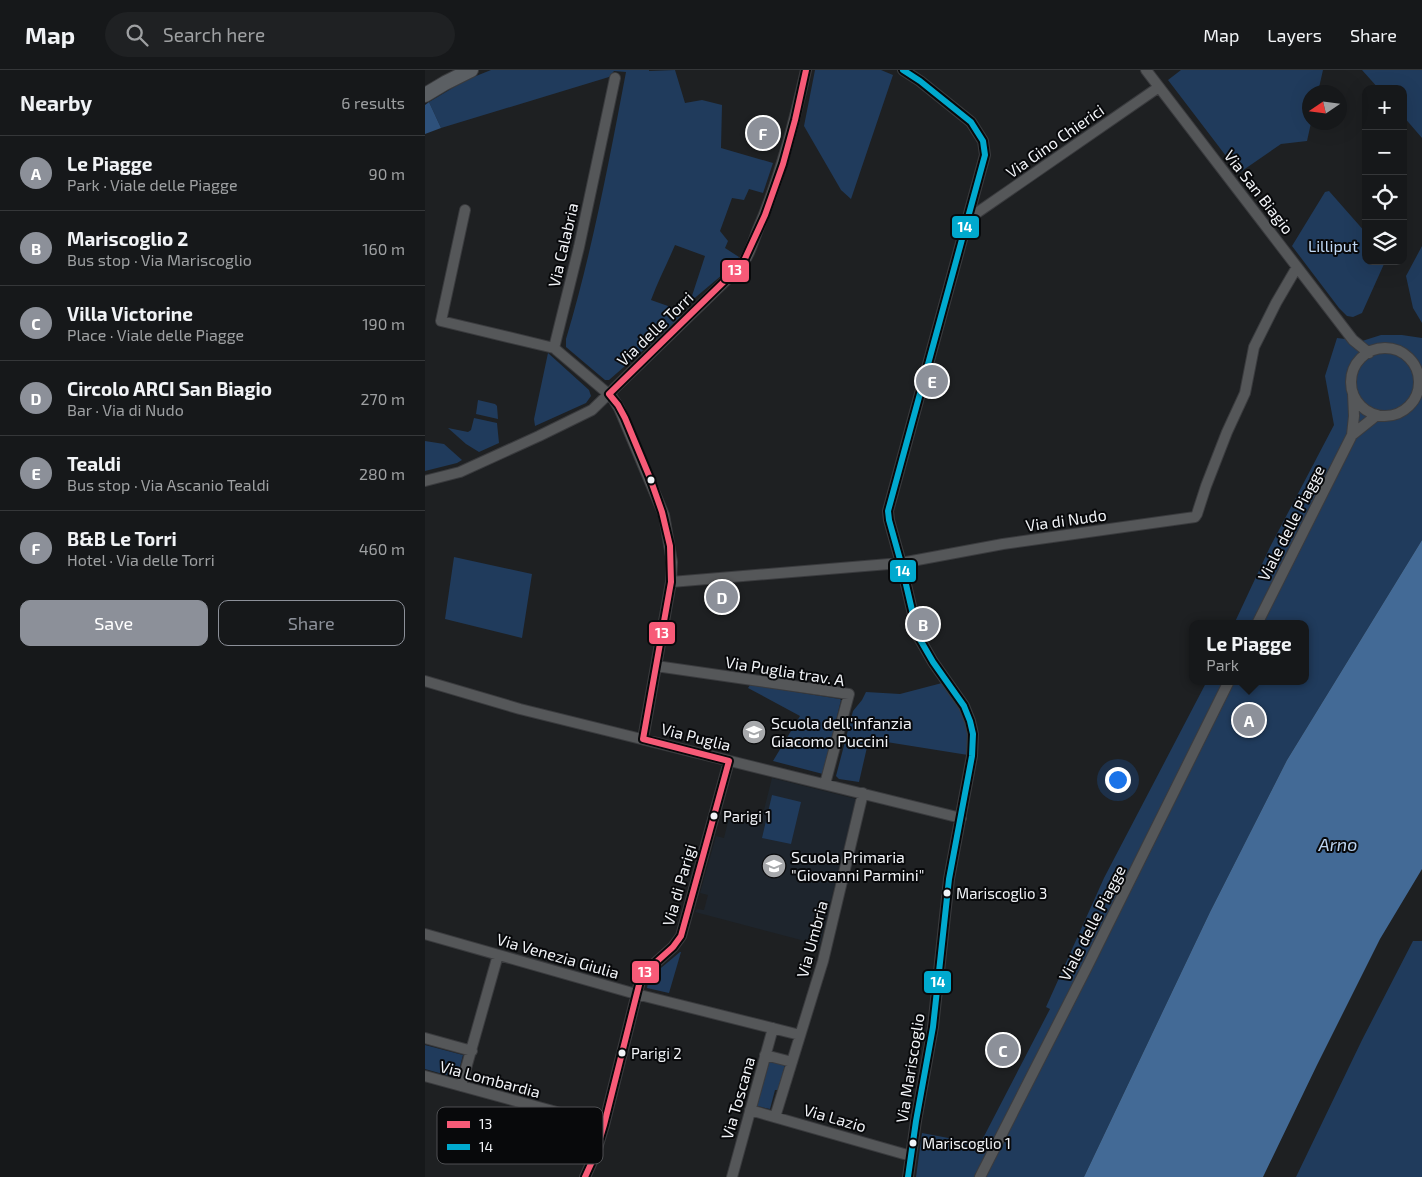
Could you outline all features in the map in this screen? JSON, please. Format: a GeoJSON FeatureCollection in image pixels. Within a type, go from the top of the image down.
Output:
{"type":"FeatureCollection","features":[{"type":"Feature","properties":{"kind":"main road"},"geometry":{"type":"LineString","coordinates":[[425,95],[471,70]]}},
{"type":"Feature","properties":{"kind":"street","name":"Via delle Torri"},"geometry":{"type":"LineString","coordinates":[[425,481],[460,472],[592,410],[743,264],[765,215],[783,164],[806,70]]}},
{"type":"Feature","properties":{"kind":"street","name":"Via Mariscoglio"},"geometry":{"type":"LineString","coordinates":[[903,70],[967,118],[977,129],[983,141],[985,155],[889,507],[889,520],[918,636],[933,662],[964,706],[973,729],[972,756],[948,888],[933,1028],[909,1177]]}},
{"type":"Feature","properties":{"kind":"street","name":"Via San Biagio"},"geometry":{"type":"LineString","coordinates":[[1146,70],[1353,340],[1369,352]]}},
{"type":"Feature","properties":{"kind":"street","name":"Via Calabria"},"geometry":{"type":"LineString","coordinates":[[554,348],[579,247],[615,78]]}},
{"type":"Feature","properties":{"kind":"street","name":"Via Gino Chierici"},"geometry":{"type":"LineString","coordinates":[[968,219],[1159,87]]}},
{"type":"Feature","properties":{"kind":"street"},"geometry":{"type":"LineString","coordinates":[[465,210],[441,321],[554,348],[609,394],[622,413],[662,508],[672,562],[671,582],[643,738]]}},
{"type":"Feature","properties":{"kind":"street","name":"Via di Nudo"},"geometry":{"type":"LineString","coordinates":[[671,582],[901,563],[1003,544],[1195,517],[1227,432],[1245,393],[1254,347],[1297,267]]}},
{"type":"Feature","properties":{"kind":"street"},"geometry":{"type":"LineString","coordinates":[[1385,348],[1402,353],[1411,360],[1416,371],[1418,376],[1417,393],[1409,405],[1397,414],[1377,415],[1363,408],[1353,394],[1351,380],[1353,371],[1358,362],[1369,352],[1385,348]]}},
{"type":"Feature","properties":{"kind":"street","name":"Viale delle Piagge"},"geometry":{"type":"LineString","coordinates":[[1259,620],[1352,435],[1354,416],[1353,394]]}},
{"type":"Feature","properties":{"kind":"street","name":"Viale delle Piagge"},"geometry":{"type":"LineString","coordinates":[[1352,435],[1377,415]]}},
{"type":"Feature","properties":{"kind":"street","name":"Via Puglia trav. A"},"geometry":{"type":"LineString","coordinates":[[656,666],[849,694],[825,784]]}},
{"type":"Feature","properties":{"kind":"street","name":"Via Puglia"},"geometry":{"type":"LineString","coordinates":[[425,681],[520,709],[961,818]]}},
{"type":"Feature","properties":{"kind":"street","name":"Viale delle Piagge"},"geometry":{"type":"LineString","coordinates":[[980,1177],[1227,685]]}},
{"type":"Feature","properties":{"kind":"street","name":"Via di Parigi"},"geometry":{"type":"LineString","coordinates":[[603,1128],[639,985],[644,973],[673,947],[681,936],[729,760]]}},
{"type":"Feature","properties":{"kind":"street","name":"Via Umbria"},"geometry":{"type":"LineString","coordinates":[[775,1117],[830,933],[863,793]]}},
{"type":"Feature","properties":{"kind":"street","name":"Via Venezia Giulia"},"geometry":{"type":"LineString","coordinates":[[425,934],[636,994],[800,1035]]}},
{"type":"Feature","properties":{"kind":"street"},"geometry":{"type":"LineString","coordinates":[[461,1086],[498,955]]}},
{"type":"Feature","properties":{"kind":"street","name":"Via Toscana"},"geometry":{"type":"LineString","coordinates":[[731,1177],[773,1028]]}},
{"type":"Feature","properties":{"kind":"street"},"geometry":{"type":"LineString","coordinates":[[425,1038],[472,1051]]}},
{"type":"Feature","properties":{"kind":"street"},"geometry":{"type":"LineString","coordinates":[[765,1054],[792,1062]]}},
{"type":"Feature","properties":{"kind":"street","name":"Via Lombardia"},"geometry":{"type":"LineString","coordinates":[[425,1076],[538,1107]]}},
{"type":"Feature","properties":{"kind":"street","name":"Via Lazio"},"geometry":{"type":"LineString","coordinates":[[750,1110],[911,1156]]}},
{"type":"Feature","properties":{"kind":"street","name":"Via di Parigi"},"geometry":{"type":"LineString","coordinates":[[585,1177],[591,1164]]}},
{"type":"Feature","properties":{"kind":"shaded area"},"geometry":{"type":"Polygon","coordinates":[[[429,102],[441,128],[425,134],[425,105],[429,102]]]}},
{"type":"Feature","properties":{"kind":"shaded area","name":"Scuola Primaria \"Giovanni Parmini\""},"geometry":{"type":"Polygon","coordinates":[[[772,778],[856,799],[820,945],[695,912],[697,909],[704,910],[708,895],[700,893],[716,836],[724,838],[729,818],[760,826],[772,778]]]}},
{"type":"Feature","properties":{"kind":"green space"},"geometry":{"type":"Polygon","coordinates":[[[491,70],[675,70],[685,103],[702,100],[722,105],[721,148],[773,163],[763,193],[749,189],[744,200],[732,198],[720,231],[728,241],[725,248],[739,257],[735,264],[690,302],[705,256],[675,245],[651,300],[682,311],[680,318],[609,380],[605,380],[566,347],[566,339],[592,240],[626,72],[614,71],[609,77],[441,128],[429,102],[466,80],[491,70]]]}},
{"type":"Feature","properties":{"kind":"green space"},"geometry":{"type":"Polygon","coordinates":[[[815,70],[881,70],[893,75],[851,199],[841,190],[804,126],[815,70]]]}},
{"type":"Feature","properties":{"kind":"green space"},"geometry":{"type":"Polygon","coordinates":[[[1181,70],[1323,70],[1320,85],[1302,85],[1302,130],[1309,130],[1307,141],[1281,144],[1239,173],[1168,80],[1181,70]]]}},
{"type":"Feature","properties":{"kind":"green space"},"geometry":{"type":"Polygon","coordinates":[[[1362,70],[1422,70],[1422,138],[1407,121],[1407,85],[1375,85],[1362,70]]]}},
{"type":"Feature","properties":{"kind":"green space","name":"Lilliput"},"geometry":{"type":"Polygon","coordinates":[[[1329,191],[1362,228],[1362,265],[1384,265],[1362,313],[1353,317],[1347,316],[1339,308],[1292,246],[1325,192],[1329,191]]]}},
{"type":"Feature","properties":{"kind":"green space"},"geometry":{"type":"Polygon","coordinates":[[[1422,246],[1422,323],[1413,308],[1406,276],[1422,246]]]}},
{"type":"Feature","properties":{"kind":"green space"},"geometry":{"type":"Polygon","coordinates":[[[1381,335],[1402,335],[1422,338],[1422,540],[1287,760],[1210,912],[1084,1177],[916,1177],[922,1133],[980,1144],[1050,1009],[1046,1007],[1104,878],[1205,685],[1309,685],[1309,620],[1236,620],[1270,547],[1334,425],[1325,376],[1337,338],[1362,341],[1381,335]]]}},
{"type":"Feature","properties":{"kind":"green space"},"geometry":{"type":"Polygon","coordinates":[[[548,353],[589,390],[591,396],[586,403],[535,426],[534,419],[548,353]]]}},
{"type":"Feature","properties":{"kind":"green space"},"geometry":{"type":"Polygon","coordinates":[[[478,400],[495,404],[497,406],[498,419],[476,414],[478,400]]]}},
{"type":"Feature","properties":{"kind":"green space"},"geometry":{"type":"Polygon","coordinates":[[[474,418],[497,423],[499,443],[479,452],[466,444],[448,428],[468,432],[471,430],[474,418]]]}},
{"type":"Feature","properties":{"kind":"green space"},"geometry":{"type":"Polygon","coordinates":[[[425,441],[444,444],[462,460],[425,471],[425,441]]]}},
{"type":"Feature","properties":{"kind":"green space"},"geometry":{"type":"Polygon","coordinates":[[[454,557],[532,574],[522,638],[445,619],[454,557]]]}},
{"type":"Feature","properties":{"kind":"green space"},"geometry":{"type":"Polygon","coordinates":[[[942,683],[955,699],[963,716],[968,735],[968,755],[874,740],[868,743],[859,782],[839,779],[836,776],[853,711],[866,692],[900,694],[942,683]]]}},
{"type":"Feature","properties":{"kind":"green space"},"geometry":{"type":"Polygon","coordinates":[[[750,685],[841,700],[823,774],[773,761],[800,716],[748,688],[750,685]]]}},
{"type":"Feature","properties":{"kind":"green space"},"geometry":{"type":"Polygon","coordinates":[[[772,795],[801,802],[791,844],[762,838],[772,795]]]}},
{"type":"Feature","properties":{"kind":"green space"},"geometry":{"type":"Polygon","coordinates":[[[1413,941],[1422,941],[1422,1177],[1296,1177],[1362,1040],[1413,941]]]}},
{"type":"Feature","properties":{"kind":"green space"},"geometry":{"type":"Polygon","coordinates":[[[680,952],[669,993],[647,988],[649,978],[680,952]]]}},
{"type":"Feature","properties":{"kind":"green space"},"geometry":{"type":"Polygon","coordinates":[[[425,1045],[463,1055],[457,1078],[425,1069],[425,1045]]]}},
{"type":"Feature","properties":{"kind":"green space"},"geometry":{"type":"Polygon","coordinates":[[[770,1060],[785,1065],[770,1109],[757,1106],[770,1060]]]}},
{"type":"Feature","properties":{"kind":"water","name":"Arno"},"geometry":{"type":"Polygon","coordinates":[[[1422,540],[1422,869],[1380,939],[1263,1177],[1084,1177],[1210,912],[1287,760],[1422,540]]]}},
{"type":"Feature","properties":{"kind":"transit line","name":"13"},"geometry":{"type":"LineString","coordinates":[[603,1128],[640,981],[644,973],[673,947],[681,936],[729,761],[643,739],[671,582],[670,546],[662,512],[650,478],[625,418],[609,394],[743,263],[765,215],[783,164],[806,70]]}},
{"type":"Feature","properties":{"kind":"transit line","name":"14"},"geometry":{"type":"LineString","coordinates":[[903,70],[920,81],[971,122],[983,141],[985,155],[888,511],[918,636],[933,662],[964,706],[973,734],[972,756],[949,879],[933,1027],[908,1177]]}},
{"type":"Feature","properties":{"kind":"transit line","name":"13"},"geometry":{"type":"LineString","coordinates":[[585,1177],[591,1164]]}},
{"type":"Feature","properties":{"kind":"place","name":"B&B Le Torri"},"geometry":{"type":"Point","coordinates":[763,133]}},
{"type":"Feature","properties":{"kind":"place","name":"Tealdi"},"geometry":{"type":"Point","coordinates":[932,381]}},
{"type":"Feature","properties":{"kind":"place","name":"Circolo ARCI San Biagio"},"geometry":{"type":"Point","coordinates":[722,597]}},
{"type":"Feature","properties":{"kind":"place","name":"Mariscoglio 2"},"geometry":{"type":"Point","coordinates":[923,624]}},
{"type":"Feature","properties":{"kind":"place","name":"Le Piagge"},"geometry":{"type":"Point","coordinates":[1249,720]}},
{"type":"Feature","properties":{"kind":"place","name":"Scuola dell'infanzia Giacomo Puccini"},"geometry":{"type":"Point","coordinates":[754,732]}},
{"type":"Feature","properties":{"kind":"place","name":"Parigi 1"},"geometry":{"type":"Point","coordinates":[714,816]}},
{"type":"Feature","properties":{"kind":"place","name":"Scuola Primaria \"Giovanni Parmini\""},"geometry":{"type":"Point","coordinates":[774,866]}},
{"type":"Feature","properties":{"kind":"place","name":"Mariscoglio 3"},"geometry":{"type":"Point","coordinates":[947,893]}},
{"type":"Feature","properties":{"kind":"place","name":"Villa Victorine"},"geometry":{"type":"Point","coordinates":[1003,1050]}},
{"type":"Feature","properties":{"kind":"place","name":"Parigi 2"},"geometry":{"type":"Point","coordinates":[622,1053]}},
{"type":"Feature","properties":{"kind":"place","name":"Mariscoglio 1"},"geometry":{"type":"Point","coordinates":[913,1143]}}]}
